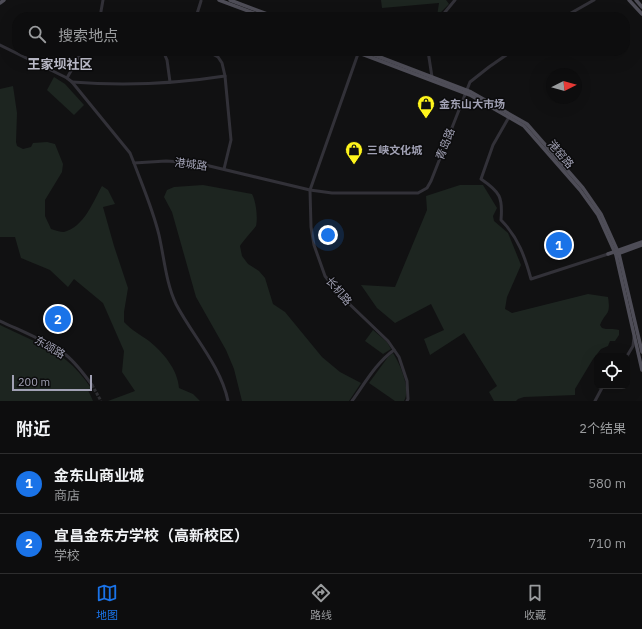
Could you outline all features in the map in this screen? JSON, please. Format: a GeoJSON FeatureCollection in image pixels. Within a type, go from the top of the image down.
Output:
{"type":"FeatureCollection","features":[{"type":"Feature","properties":{"kind":"main road"},"geometry":{"type":"LineString","coordinates":[[0,3],[4,0]]}},
{"type":"Feature","properties":{"kind":"main road"},"geometry":{"type":"LineString","coordinates":[[220,0],[251,12]]}},
{"type":"Feature","properties":{"kind":"main road"},"geometry":{"type":"LineString","coordinates":[[230,0],[262,12]]}},
{"type":"Feature","properties":{"kind":"main road"},"geometry":{"type":"LineString","coordinates":[[629,0],[642,14]]}},
{"type":"Feature","properties":{"kind":"main road"},"geometry":{"type":"LineString","coordinates":[[636,0],[642,7]]}},
{"type":"Feature","properties":{"kind":"main road","name":"港窑路"},"geometry":{"type":"LineString","coordinates":[[370,56],[466,91],[524,126],[580,190],[598,215],[617,253],[642,370]]}},
{"type":"Feature","properties":{"kind":"main road","name":"港窑路"},"geometry":{"type":"LineString","coordinates":[[377,56],[466,91],[527,124],[583,188],[600,211],[617,253],[642,352]]}},
{"type":"Feature","properties":{"kind":"main road"},"geometry":{"type":"LineString","coordinates":[[617,253],[642,242]]}},
{"type":"Feature","properties":{"kind":"main road"},"geometry":{"type":"LineString","coordinates":[[608,254],[617,253],[642,245]]}},
{"type":"Feature","properties":{"kind":"street"},"geometry":{"type":"LineString","coordinates":[[101,12],[103,0]]}},
{"type":"Feature","properties":{"kind":"street"},"geometry":{"type":"LineString","coordinates":[[445,12],[455,0]]}},
{"type":"Feature","properties":{"kind":"street"},"geometry":{"type":"LineString","coordinates":[[573,12],[594,0]]}},
{"type":"Feature","properties":{"kind":"street"},"geometry":{"type":"LineString","coordinates":[[198,12],[201,1]]}},
{"type":"Feature","properties":{"kind":"street"},"geometry":{"type":"LineString","coordinates":[[0,45],[12,51]]}},
{"type":"Feature","properties":{"kind":"street"},"geometry":{"type":"LineString","coordinates":[[22,56],[67,78],[72,82],[130,152],[152,210],[176,303],[218,374],[228,401]]}},
{"type":"Feature","properties":{"kind":"street"},"geometry":{"type":"LineString","coordinates":[[67,78],[79,56]]}},
{"type":"Feature","properties":{"kind":"street"},"geometry":{"type":"LineString","coordinates":[[165,56],[170,82]]}},
{"type":"Feature","properties":{"kind":"street"},"geometry":{"type":"LineString","coordinates":[[216,56],[222,63],[225,76],[231,140],[224,169]]}},
{"type":"Feature","properties":{"kind":"street","name":"长机路"},"geometry":{"type":"LineString","coordinates":[[358,56],[310,190],[311,227],[314,245],[326,276],[340,295],[388,342],[399,358],[407,381],[407,401]]}},
{"type":"Feature","properties":{"kind":"street"},"geometry":{"type":"LineString","coordinates":[[429,56],[432,77]]}},
{"type":"Feature","properties":{"kind":"street","name":"青岛路"},"geometry":{"type":"LineString","coordinates":[[427,188],[470,82],[505,56]]}},
{"type":"Feature","properties":{"kind":"street"},"geometry":{"type":"LineString","coordinates":[[72,82],[119,84],[170,82],[225,76]]}},
{"type":"Feature","properties":{"kind":"street"},"geometry":{"type":"LineString","coordinates":[[509,118],[493,145],[481,179],[492,186],[499,193],[502,208],[501,220],[520,244],[532,279],[608,254]]}},
{"type":"Feature","properties":{"kind":"street","name":"港城路"},"geometry":{"type":"LineString","coordinates":[[134,163],[166,160],[190,162],[310,190],[346,194],[418,192],[427,188]]}},
{"type":"Feature","properties":{"kind":"street","name":"东颂路"},"geometry":{"type":"LineString","coordinates":[[0,321],[65,354],[79,367],[92,385]]}},
{"type":"Feature","properties":{"kind":"street"},"geometry":{"type":"LineString","coordinates":[[629,353],[633,346],[634,334]]}},
{"type":"Feature","properties":{"kind":"street"},"geometry":{"type":"LineString","coordinates":[[352,401],[376,366],[394,350]]}},
{"type":"Feature","properties":{"kind":"street"},"geometry":{"type":"LineString","coordinates":[[595,401],[601,389]]}},
{"type":"Feature","properties":{"kind":"shaded area"},"geometry":{"type":"Polygon","coordinates":[[[381,0],[446,0],[449,4],[441,12],[438,12],[439,3],[382,8],[381,0]]]}},
{"type":"Feature","properties":{"kind":"shaded area"},"geometry":{"type":"Polygon","coordinates":[[[54,77],[65,84],[84,105],[74,115],[47,90],[54,77]]]}},
{"type":"Feature","properties":{"kind":"shaded area"},"geometry":{"type":"Polygon","coordinates":[[[13,86],[17,113],[17,146],[23,149],[31,147],[33,143],[47,142],[55,144],[63,164],[62,172],[45,200],[45,216],[51,229],[64,232],[77,225],[87,213],[102,186],[108,190],[115,204],[103,207],[128,288],[124,322],[149,341],[169,362],[176,375],[179,388],[193,394],[200,401],[108,401],[135,391],[122,372],[124,351],[103,303],[74,279],[68,287],[50,270],[21,258],[15,237],[0,237],[0,89],[13,86]]]}},
{"type":"Feature","properties":{"kind":"shaded area"},"geometry":{"type":"Polygon","coordinates":[[[203,185],[252,194],[256,205],[257,223],[240,246],[242,256],[248,264],[259,271],[265,278],[273,304],[285,312],[322,357],[340,372],[361,383],[349,401],[242,401],[234,369],[226,350],[196,297],[172,212],[164,197],[167,190],[174,187],[203,185]]]}},
{"type":"Feature","properties":{"kind":"shaded area"},"geometry":{"type":"Polygon","coordinates":[[[460,185],[483,185],[497,208],[493,216],[494,221],[508,233],[521,265],[507,297],[505,309],[512,313],[588,294],[608,297],[608,311],[600,325],[604,329],[619,330],[619,335],[615,341],[610,341],[608,346],[601,349],[598,353],[594,353],[594,358],[575,389],[575,395],[524,397],[516,401],[494,401],[489,392],[497,386],[464,333],[430,355],[424,339],[444,330],[431,304],[395,323],[377,308],[361,285],[395,287],[427,210],[426,196],[460,185]]]}},
{"type":"Feature","properties":{"kind":"shaded area"},"geometry":{"type":"Polygon","coordinates":[[[0,325],[43,345],[66,360],[80,373],[91,388],[88,390],[93,401],[0,401],[0,325]]]}},
{"type":"Feature","properties":{"kind":"shaded area"},"geometry":{"type":"Polygon","coordinates":[[[373,330],[387,342],[391,349],[383,354],[365,341],[373,330]]]}},
{"type":"Feature","properties":{"kind":"shaded area"},"geometry":{"type":"Polygon","coordinates":[[[393,353],[399,363],[404,377],[406,396],[404,401],[395,401],[369,383],[388,357],[393,353]]]}},
{"type":"Feature","properties":{"kind":"tunnel"},"geometry":{"type":"LineString","coordinates":[[92,385],[101,401]]}},
{"type":"Feature","properties":{"kind":"place","name":"金东山大市场"},"geometry":{"type":"Point","coordinates":[426,119]}},
{"type":"Feature","properties":{"kind":"place","name":"三峡文化城"},"geometry":{"type":"Point","coordinates":[354,165]}},
{"type":"Feature","properties":{"kind":"place","name":"金东山商业城"},"geometry":{"type":"Point","coordinates":[559,245]}},
{"type":"Feature","properties":{"kind":"place","name":"宜昌金东方学校（高新校区）"},"geometry":{"type":"Point","coordinates":[58,319]}},
{"type":"Feature","properties":{"kind":"district","name":"王家坝社区"},"geometry":{"type":"Point","coordinates":[60,64]}}]}
